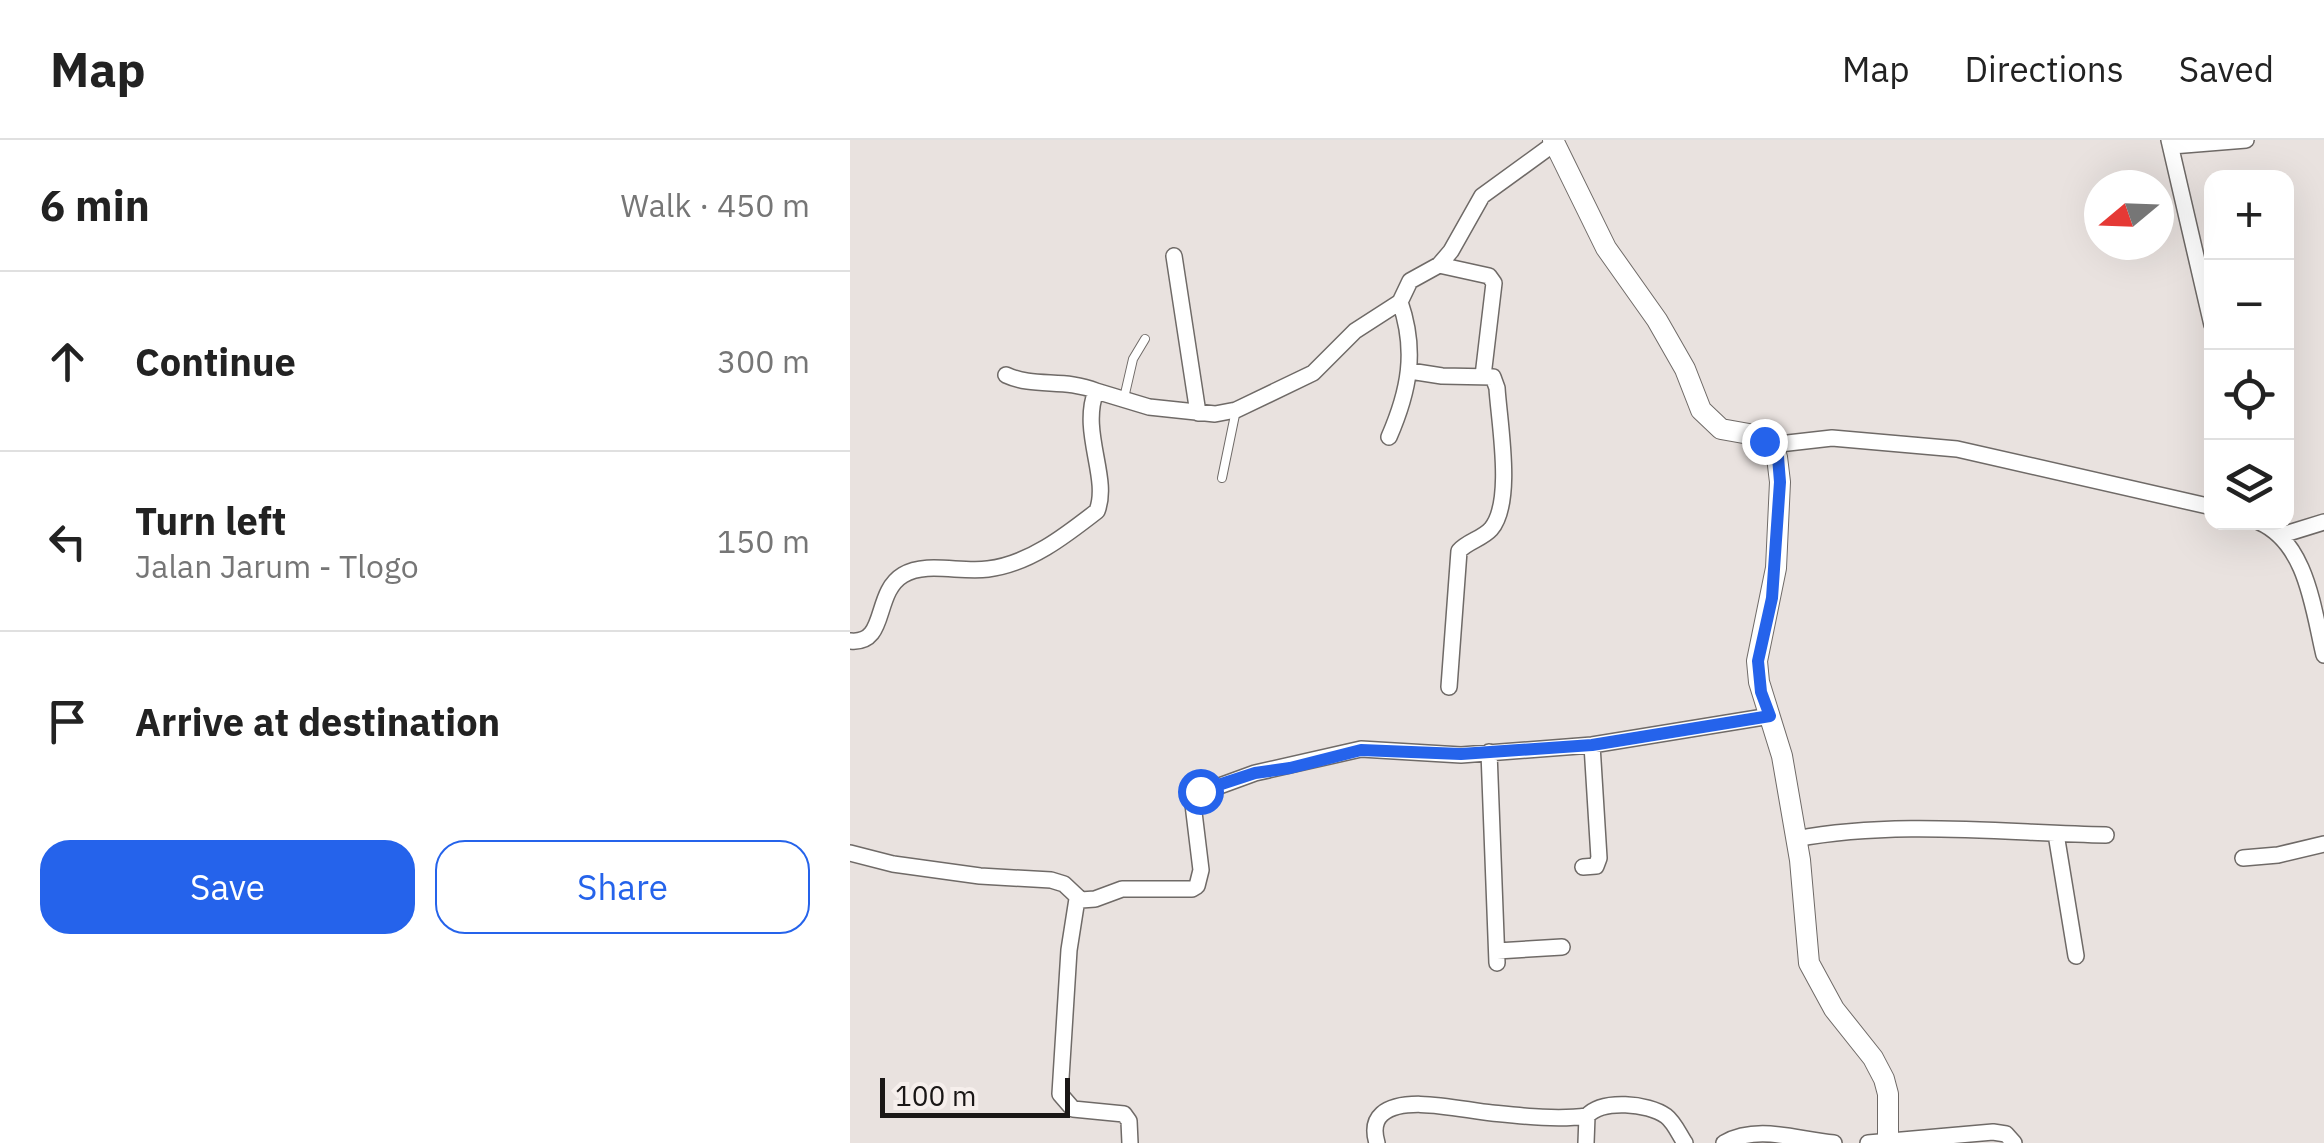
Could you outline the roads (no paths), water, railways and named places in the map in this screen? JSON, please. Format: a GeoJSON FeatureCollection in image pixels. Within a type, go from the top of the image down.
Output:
{"type":"FeatureCollection","features":[{"type":"Feature","properties":{"kind":"street"},"geometry":{"type":"LineString","coordinates":[[2204,290],[2170,143],[2246,140]]}},
{"type":"Feature","properties":{"kind":"street"},"geometry":{"type":"LineString","coordinates":[[1006,375],[1025,381],[1070,382],[1149,407],[1198,414],[1236,410],[1313,373],[1355,332],[1400,302],[1410,282],[1440,264],[1482,196],[1554,142],[1606,248],[1657,320],[1685,369],[1701,410],[1721,429],[1749,434],[1770,445],[1778,457],[1776,568],[1758,661],[1761,692],[1782,756],[1810,963],[1834,1009],[1873,1058],[1884,1079],[1888,1094],[1881,1142],[1993,1132],[2006,1134],[2014,1143]]}},
{"type":"Feature","properties":{"kind":"street"},"geometry":{"type":"LineString","coordinates":[[1174,256],[1198,414]]}},
{"type":"Feature","properties":{"kind":"street"},"geometry":{"type":"LineString","coordinates":[[1440,264],[1489,276],[1494,284],[1482,376]]}},
{"type":"Feature","properties":{"kind":"street"},"geometry":{"type":"LineString","coordinates":[[1389,438],[1404,402],[1410,371],[1408,326],[1400,302]]}},
{"type":"Feature","properties":{"kind":"street"},"geometry":{"type":"LineString","coordinates":[[1410,371],[1482,376],[1496,381],[1505,482],[1495,524],[1459,551],[1449,687]]}},
{"type":"Feature","properties":{"kind":"street"},"geometry":{"type":"LineString","coordinates":[[850,641],[867,640],[873,635],[884,595],[906,573],[920,569],[985,570],[1020,561],[1096,510],[1100,505],[1089,417],[1096,391]]}},
{"type":"Feature","properties":{"kind":"street"},"geometry":{"type":"LineString","coordinates":[[1770,445],[1832,438],[1957,449],[2204,506]]}},
{"type":"Feature","properties":{"kind":"street"},"geometry":{"type":"LineString","coordinates":[[2282,535],[2324,522]]}},
{"type":"Feature","properties":{"kind":"street"},"geometry":{"type":"LineString","coordinates":[[2273,530],[2282,535],[2302,573],[2324,655]]}},
{"type":"Feature","properties":{"kind":"street"},"geometry":{"type":"LineString","coordinates":[[850,854],[980,876],[1051,880],[1064,884],[1078,899],[1095,899],[1122,888],[1184,890],[1197,886],[1201,870],[1192,796],[1255,773],[1361,750],[1461,754],[1592,745],[1770,716]]}},
{"type":"Feature","properties":{"kind":"street"},"geometry":{"type":"LineString","coordinates":[[1583,867],[1596,866],[1600,858],[1592,745]]}},
{"type":"Feature","properties":{"kind":"street"},"geometry":{"type":"LineString","coordinates":[[1489,752],[1497,957],[1562,947]]}},
{"type":"Feature","properties":{"kind":"street"},"geometry":{"type":"LineString","coordinates":[[1796,839],[1836,832],[1945,828],[2106,835]]}},
{"type":"Feature","properties":{"kind":"street"},"geometry":{"type":"LineString","coordinates":[[2056,834],[2076,956]]}},
{"type":"Feature","properties":{"kind":"street"},"geometry":{"type":"LineString","coordinates":[[2243,858],[2278,855],[2324,844]]}},
{"type":"Feature","properties":{"kind":"street"},"geometry":{"type":"LineString","coordinates":[[1078,899],[1069,950],[1060,1094],[1072,1110],[1124,1114],[1129,1121],[1130,1143]]}},
{"type":"Feature","properties":{"kind":"street"},"geometry":{"type":"LineString","coordinates":[[1376,1143],[1375,1127],[1380,1115],[1422,1104],[1496,1114],[1587,1116]]}},
{"type":"Feature","properties":{"kind":"street"},"geometry":{"type":"LineString","coordinates":[[1586,1143],[1587,1116],[1602,1107],[1644,1108],[1670,1118],[1685,1143]]}},
{"type":"Feature","properties":{"kind":"street"},"geometry":{"type":"LineString","coordinates":[[1724,1143],[1741,1134],[1760,1133],[1834,1143]]}},
{"type":"Feature","properties":{"kind":"lane"},"geometry":{"type":"LineString","coordinates":[[1124,398],[1132,359],[1144,340]]}},
{"type":"Feature","properties":{"kind":"lane"},"geometry":{"type":"LineString","coordinates":[[1222,478],[1236,410]]}}]}
